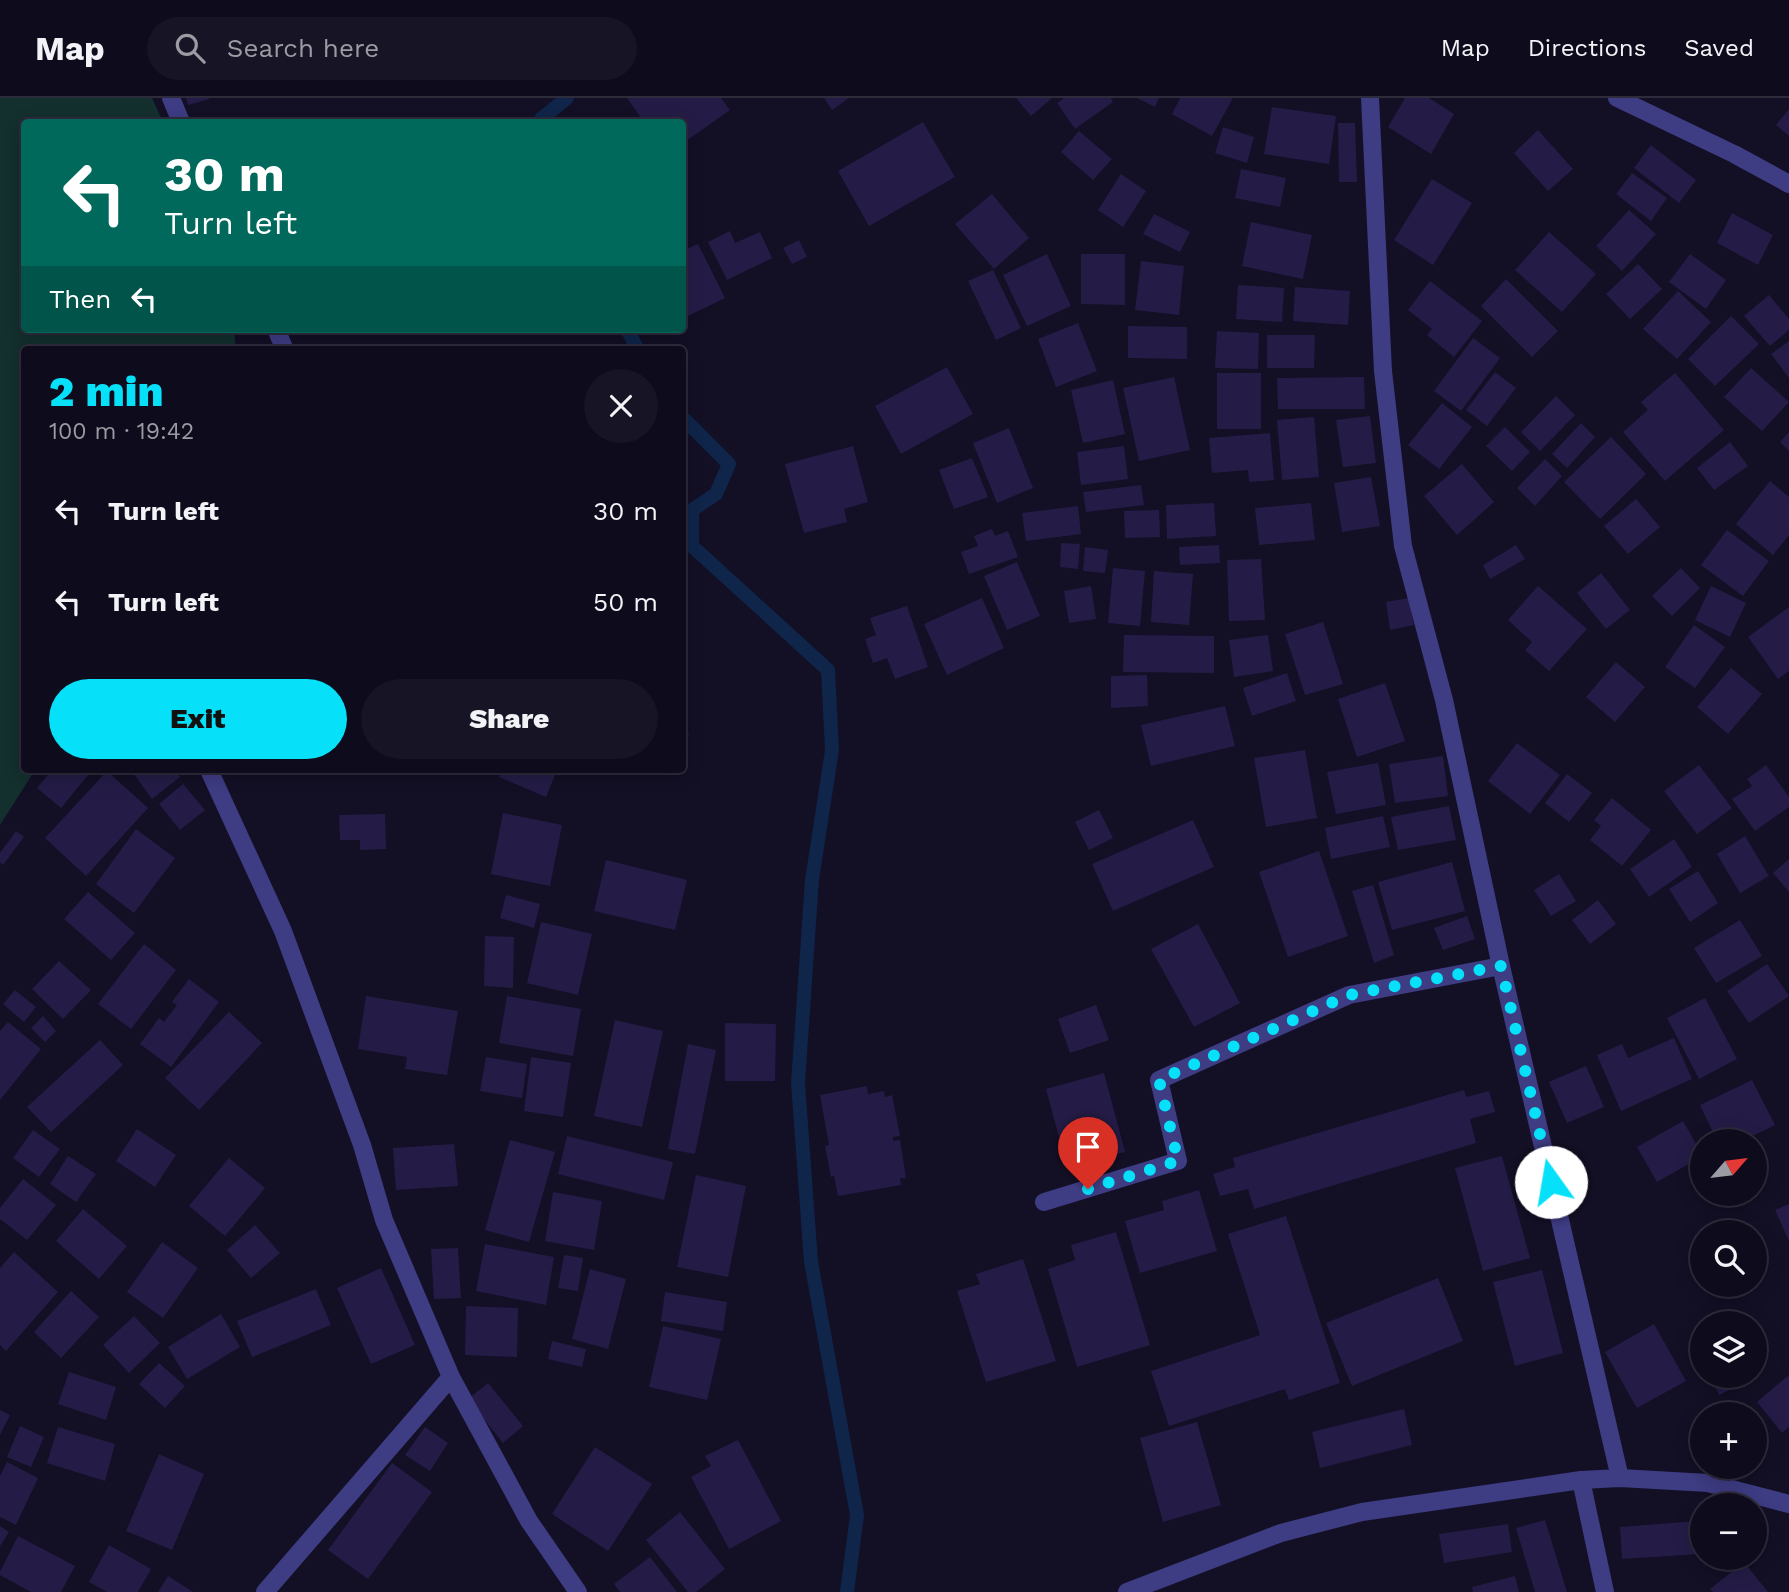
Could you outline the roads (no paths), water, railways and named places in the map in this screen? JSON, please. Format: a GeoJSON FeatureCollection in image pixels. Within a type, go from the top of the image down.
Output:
{"type":"FeatureCollection","features":[{"type":"Feature","properties":{"kind":"street"},"geometry":{"type":"LineString","coordinates":[[171,98],[180,119]]}},
{"type":"Feature","properties":{"kind":"street"},"geometry":{"type":"LineString","coordinates":[[1370,98],[1383,371],[1403,546],[1444,700],[1501,966],[1620,1478]]}},
{"type":"Feature","properties":{"kind":"street"},"geometry":{"type":"LineString","coordinates":[[1616,98],[1734,154],[1789,184]]}},
{"type":"Feature","properties":{"kind":"street"},"geometry":{"type":"LineString","coordinates":[[210,773],[283,931],[362,1145],[384,1220],[451,1377],[529,1521],[578,1592]]}},
{"type":"Feature","properties":{"kind":"street"},"geometry":{"type":"LineString","coordinates":[[1044,1202],[1178,1161],[1159,1080],[1349,995],[1501,966]]}},
{"type":"Feature","properties":{"kind":"street"},"geometry":{"type":"LineString","coordinates":[[265,1592],[451,1377]]}},
{"type":"Feature","properties":{"kind":"street"},"geometry":{"type":"LineString","coordinates":[[1127,1592],[1281,1533],[1362,1512],[1581,1480],[1620,1478],[1708,1483],[1782,1502],[1789,1513]]}},
{"type":"Feature","properties":{"kind":"street"},"geometry":{"type":"LineString","coordinates":[[1581,1480],[1605,1592]]}},
{"type":"Feature","properties":{"kind":"waterway"},"geometry":{"type":"LineString","coordinates":[[541,119],[567,98]]}},
{"type":"Feature","properties":{"kind":"waterway"},"geometry":{"type":"LineString","coordinates":[[629,333],[636,346]]}},
{"type":"Feature","properties":{"kind":"waterway"},"geometry":{"type":"LineString","coordinates":[[686,421],[729,464],[716,494],[692,510],[692,546],[828,670],[832,750],[812,880],[798,1083],[811,1262],[857,1515],[847,1592]]}}]}
